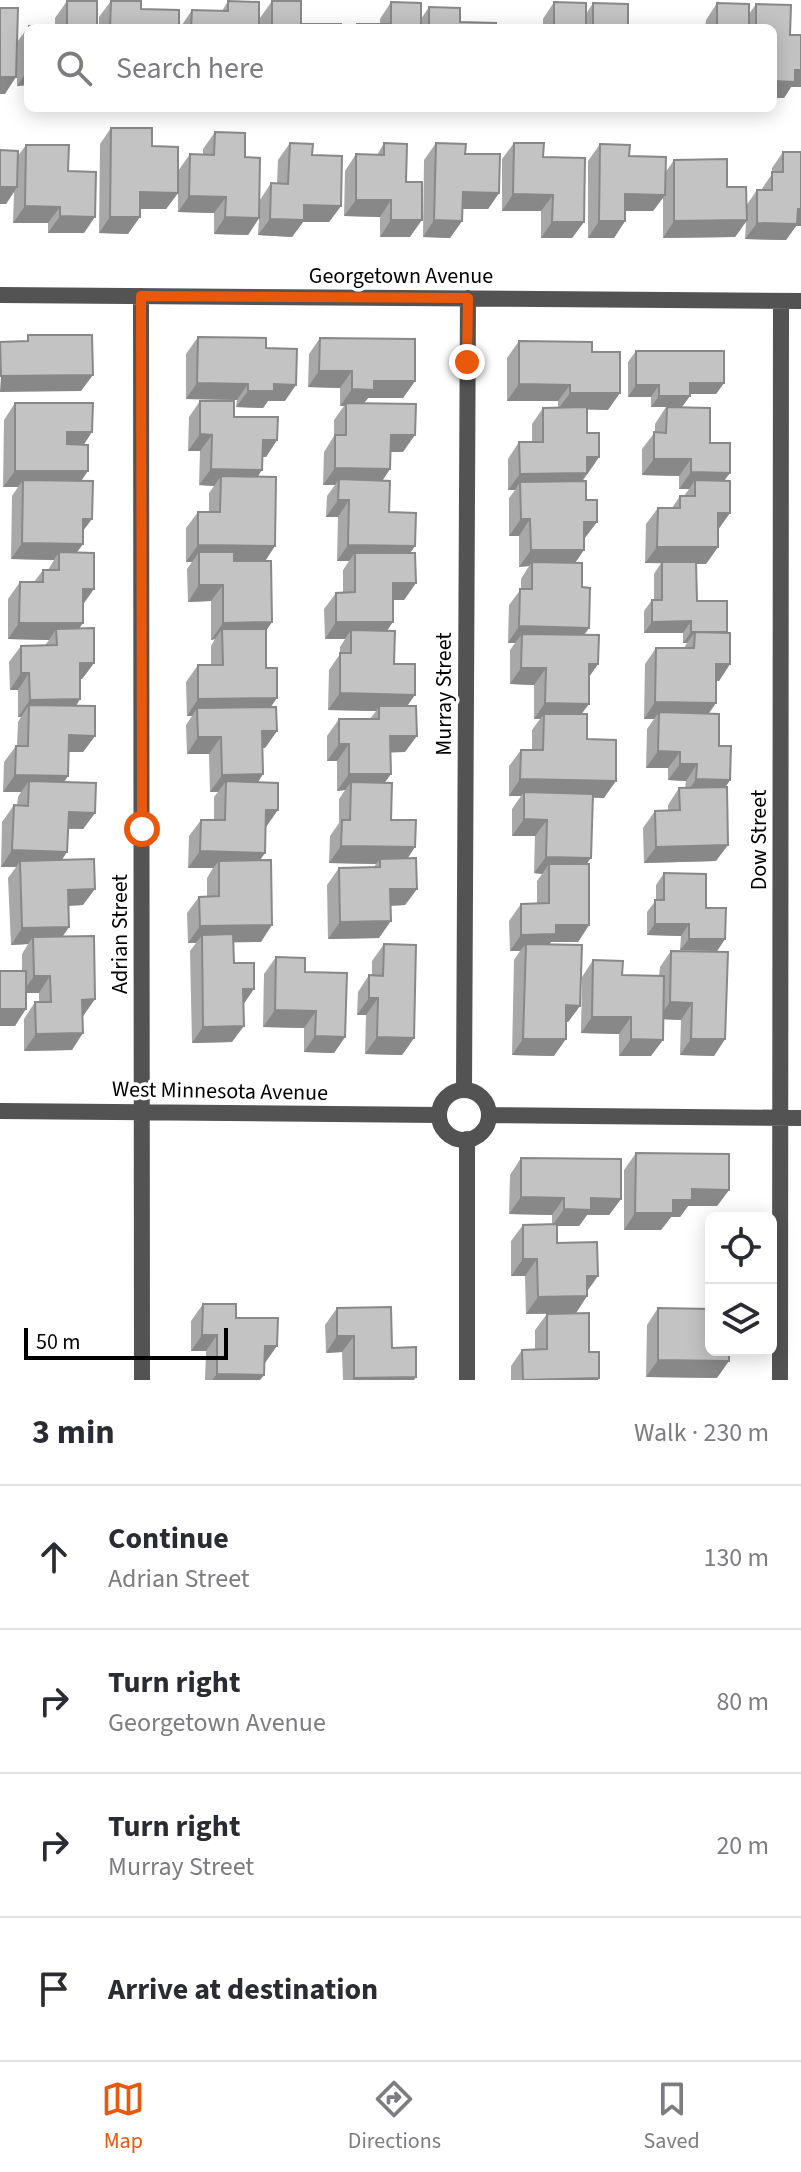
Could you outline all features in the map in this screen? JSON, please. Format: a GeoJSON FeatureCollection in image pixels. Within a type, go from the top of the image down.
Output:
{"type":"FeatureCollection","features":[{"type":"Feature","properties":{"kind":"street","name":"Georgetown Avenue"},"geometry":{"type":"LineString","coordinates":[[0,295],[801,301]]}},
{"type":"Feature","properties":{"kind":"street","name":"Adrian Street"},"geometry":{"type":"LineString","coordinates":[[141,296],[142,1380]]}},
{"type":"Feature","properties":{"kind":"street","name":"Murray Street"},"geometry":{"type":"LineString","coordinates":[[464,1090],[468,298]]}},
{"type":"Feature","properties":{"kind":"street","name":"Dow Street"},"geometry":{"type":"LineString","coordinates":[[780,1380],[781,301]]}},
{"type":"Feature","properties":{"kind":"street"},"geometry":{"type":"LineString","coordinates":[[464,1090],[472,1091],[484,1100],[489,1115],[480,1134],[459,1139],[445,1130],[439,1115],[440,1107],[449,1095],[464,1090]]}},
{"type":"Feature","properties":{"kind":"street","name":"West Minnesota Avenue"},"geometry":{"type":"LineString","coordinates":[[0,1111],[439,1115]]}},
{"type":"Feature","properties":{"kind":"street"},"geometry":{"type":"LineString","coordinates":[[489,1115],[801,1118]]}},
{"type":"Feature","properties":{"kind":"street"},"geometry":{"type":"LineString","coordinates":[[467,1139],[467,1380]]}},
{"type":"Feature","properties":{"kind":"building"},"geometry":{"type":"Polygon","coordinates":[[[67,1],[97,1],[97,24],[67,24],[67,1]]]}},
{"type":"Feature","properties":{"kind":"building"},"geometry":{"type":"Polygon","coordinates":[[[111,1],[141,1],[141,9],[179,10],[179,24],[110,24],[111,1]]]}},
{"type":"Feature","properties":{"kind":"building"},"geometry":{"type":"Polygon","coordinates":[[[228,1],[259,2],[259,24],[191,24],[192,10],[228,11],[228,1]]]}},
{"type":"Feature","properties":{"kind":"building"},"geometry":{"type":"Polygon","coordinates":[[[272,1],[301,1],[301,24],[272,24],[272,1]]]}},
{"type":"Feature","properties":{"kind":"building"},"geometry":{"type":"Polygon","coordinates":[[[391,2],[421,3],[421,24],[391,24],[391,2]]]}},
{"type":"Feature","properties":{"kind":"building"},"geometry":{"type":"Polygon","coordinates":[[[554,2],[586,3],[586,24],[554,24],[554,2]]]}},
{"type":"Feature","properties":{"kind":"building"},"geometry":{"type":"Polygon","coordinates":[[[593,3],[628,4],[628,24],[593,24],[593,3]]]}},
{"type":"Feature","properties":{"kind":"building"},"geometry":{"type":"Polygon","coordinates":[[[717,3],[749,4],[749,24],[717,24],[717,3]]]}},
{"type":"Feature","properties":{"kind":"building"},"geometry":{"type":"Polygon","coordinates":[[[756,4],[791,5],[790,35],[801,35],[801,70],[795,70],[795,82],[777,81],[777,24],[756,24],[756,4]]]}},
{"type":"Feature","properties":{"kind":"building"},"geometry":{"type":"Polygon","coordinates":[[[429,7],[460,8],[460,22],[496,23],[496,24],[429,24],[429,7]]]}},
{"type":"Feature","properties":{"kind":"building"},"geometry":{"type":"Polygon","coordinates":[[[0,8],[18,8],[16,77],[0,77],[0,8]]]}},
{"type":"Feature","properties":{"kind":"building"},"geometry":{"type":"Polygon","coordinates":[[[111,128],[152,128],[152,146],[178,147],[178,193],[140,192],[140,217],[110,217],[111,128]]]}},
{"type":"Feature","properties":{"kind":"building"},"geometry":{"type":"Polygon","coordinates":[[[215,132],[245,133],[245,157],[260,158],[259,218],[225,217],[226,197],[189,196],[190,154],[214,155],[215,132]]]}},
{"type":"Feature","properties":{"kind":"building"},"geometry":{"type":"Polygon","coordinates":[[[290,143],[313,144],[312,155],[342,156],[341,206],[304,205],[304,220],[270,219],[271,183],[288,184],[290,143]]]}},
{"type":"Feature","properties":{"kind":"building"},"geometry":{"type":"Polygon","coordinates":[[[384,143],[407,144],[406,182],[422,182],[422,220],[391,220],[391,200],[356,200],[356,154],[384,155],[384,143]]]}},
{"type":"Feature","properties":{"kind":"building"},"geometry":{"type":"Polygon","coordinates":[[[436,143],[466,144],[465,154],[500,154],[499,193],[463,192],[462,221],[434,220],[436,143]]]}},
{"type":"Feature","properties":{"kind":"building"},"geometry":{"type":"Polygon","coordinates":[[[514,143],[544,143],[543,157],[585,158],[584,222],[552,222],[553,195],[513,194],[514,143]]]}},
{"type":"Feature","properties":{"kind":"building"},"geometry":{"type":"Polygon","coordinates":[[[600,144],[630,145],[629,156],[666,157],[665,195],[625,194],[625,221],[599,221],[600,144]]]}},
{"type":"Feature","properties":{"kind":"building"},"geometry":{"type":"Polygon","coordinates":[[[26,145],[69,145],[68,171],[96,172],[95,217],[60,216],[60,207],[25,206],[26,145]]]}},
{"type":"Feature","properties":{"kind":"building"},"geometry":{"type":"Polygon","coordinates":[[[0,150],[18,151],[17,187],[0,187],[0,150]]]}},
{"type":"Feature","properties":{"kind":"building"},"geometry":{"type":"Polygon","coordinates":[[[783,152],[801,152],[801,209],[798,209],[797,224],[757,223],[757,190],[772,190],[772,172],[783,172],[783,152]]]}},
{"type":"Feature","properties":{"kind":"building"},"geometry":{"type":"Polygon","coordinates":[[[727,159],[727,187],[746,187],[747,220],[674,221],[674,160],[727,159]]]}},
{"type":"Feature","properties":{"kind":"building"},"geometry":{"type":"Polygon","coordinates":[[[28,335],[92,335],[93,375],[1,376],[0,342],[28,341],[28,335]]]}},
{"type":"Feature","properties":{"kind":"building"},"geometry":{"type":"Polygon","coordinates":[[[198,337],[266,338],[266,348],[297,349],[296,385],[274,384],[274,391],[248,391],[248,384],[197,383],[198,337]]]}},
{"type":"Feature","properties":{"kind":"building"},"geometry":{"type":"Polygon","coordinates":[[[320,338],[415,339],[415,381],[374,381],[374,390],[352,389],[352,371],[319,371],[320,338]]]}},
{"type":"Feature","properties":{"kind":"building"},"geometry":{"type":"Polygon","coordinates":[[[519,341],[592,342],[592,352],[620,352],[620,393],[570,393],[570,385],[519,384],[519,341]]]}},
{"type":"Feature","properties":{"kind":"building"},"geometry":{"type":"Polygon","coordinates":[[[636,351],[724,351],[724,383],[690,383],[690,396],[659,396],[659,385],[636,385],[636,351]]]}},
{"type":"Feature","properties":{"kind":"building"},"geometry":{"type":"Polygon","coordinates":[[[200,401],[234,401],[234,417],[278,417],[277,440],[263,440],[262,470],[211,469],[212,435],[200,434],[200,401]]]}},
{"type":"Feature","properties":{"kind":"building"},"geometry":{"type":"Polygon","coordinates":[[[15,403],[93,403],[92,432],[67,432],[67,444],[88,445],[88,471],[15,471],[15,403]]]}},
{"type":"Feature","properties":{"kind":"building"},"geometry":{"type":"Polygon","coordinates":[[[346,403],[416,404],[415,435],[391,435],[390,469],[335,468],[335,435],[346,435],[346,403]]]}},
{"type":"Feature","properties":{"kind":"building"},"geometry":{"type":"Polygon","coordinates":[[[587,407],[587,433],[599,433],[599,457],[587,457],[587,473],[520,474],[519,442],[543,442],[543,408],[587,407]]]}},
{"type":"Feature","properties":{"kind":"building"},"geometry":{"type":"Polygon","coordinates":[[[667,407],[710,408],[710,443],[730,443],[730,473],[691,472],[691,459],[654,459],[654,432],[666,433],[667,407]]]}},
{"type":"Feature","properties":{"kind":"building"},"geometry":{"type":"Polygon","coordinates":[[[221,476],[276,477],[275,546],[198,545],[198,512],[220,512],[221,476]]]}},
{"type":"Feature","properties":{"kind":"building"},"geometry":{"type":"Polygon","coordinates":[[[339,479],[390,481],[389,512],[416,513],[415,546],[348,545],[349,500],[338,500],[339,479]]]}},
{"type":"Feature","properties":{"kind":"building"},"geometry":{"type":"Polygon","coordinates":[[[23,480],[93,481],[92,519],[83,519],[83,544],[22,543],[23,480]]]}},
{"type":"Feature","properties":{"kind":"building"},"geometry":{"type":"Polygon","coordinates":[[[695,480],[730,481],[730,513],[718,513],[718,547],[657,547],[658,508],[680,508],[680,496],[695,496],[695,480]]]}},
{"type":"Feature","properties":{"kind":"building"},"geometry":{"type":"Polygon","coordinates":[[[586,481],[586,500],[597,500],[597,522],[584,522],[584,550],[531,550],[530,519],[521,519],[520,482],[586,481]]]}},
{"type":"Feature","properties":{"kind":"building"},"geometry":{"type":"Polygon","coordinates":[[[59,552],[94,553],[94,589],[83,589],[83,623],[19,623],[20,582],[43,582],[43,570],[59,570],[59,552]]]}},
{"type":"Feature","properties":{"kind":"building"},"geometry":{"type":"Polygon","coordinates":[[[199,552],[234,552],[234,561],[271,561],[272,622],[223,623],[223,585],[199,585],[199,552]]]}},
{"type":"Feature","properties":{"kind":"building"},"geometry":{"type":"Polygon","coordinates":[[[355,553],[415,553],[416,583],[393,583],[393,622],[336,622],[336,593],[355,592],[355,553]]]}},
{"type":"Feature","properties":{"kind":"building"},"geometry":{"type":"Polygon","coordinates":[[[532,562],[582,563],[582,587],[590,588],[589,628],[519,626],[520,589],[532,589],[532,562]]]}},
{"type":"Feature","properties":{"kind":"building"},"geometry":{"type":"Polygon","coordinates":[[[662,562],[696,562],[697,601],[727,601],[727,632],[691,632],[691,621],[652,622],[652,600],[662,600],[662,562]]]}},
{"type":"Feature","properties":{"kind":"building"},"geometry":{"type":"Polygon","coordinates":[[[94,628],[94,663],[80,663],[80,699],[30,700],[29,673],[21,673],[21,646],[57,645],[56,629],[94,628]]]}},
{"type":"Feature","properties":{"kind":"building"},"geometry":{"type":"Polygon","coordinates":[[[222,629],[266,629],[266,668],[277,668],[277,698],[198,699],[198,665],[223,665],[222,629]]]}},
{"type":"Feature","properties":{"kind":"building"},"geometry":{"type":"Polygon","coordinates":[[[351,630],[395,631],[394,664],[415,664],[415,695],[340,693],[340,653],[351,653],[351,630]]]}},
{"type":"Feature","properties":{"kind":"building"},"geometry":{"type":"Polygon","coordinates":[[[695,632],[730,633],[730,664],[716,664],[716,703],[655,702],[656,648],[694,648],[695,632]]]}},
{"type":"Feature","properties":{"kind":"building"},"geometry":{"type":"Polygon","coordinates":[[[522,634],[599,635],[598,664],[589,664],[589,704],[545,703],[546,668],[521,668],[522,634]]]}},
{"type":"Feature","properties":{"kind":"building"},"geometry":{"type":"Polygon","coordinates":[[[29,705],[95,706],[95,736],[69,735],[68,776],[15,775],[16,746],[28,746],[29,705]]]}},
{"type":"Feature","properties":{"kind":"building"},"geometry":{"type":"Polygon","coordinates":[[[379,706],[416,706],[417,736],[390,736],[391,774],[349,774],[349,744],[339,744],[339,719],[379,719],[379,706]]]}},
{"type":"Feature","properties":{"kind":"building"},"geometry":{"type":"Polygon","coordinates":[[[276,707],[277,731],[262,731],[263,774],[222,775],[221,737],[198,737],[197,708],[276,707]]]}},
{"type":"Feature","properties":{"kind":"building"},"geometry":{"type":"Polygon","coordinates":[[[659,712],[719,714],[719,746],[731,746],[730,780],[696,779],[697,764],[680,764],[680,752],[658,751],[659,712]]]}},
{"type":"Feature","properties":{"kind":"building"},"geometry":{"type":"Polygon","coordinates":[[[544,714],[587,714],[587,739],[616,740],[616,781],[520,779],[521,750],[543,750],[544,714]]]}},
{"type":"Feature","properties":{"kind":"building"},"geometry":{"type":"Polygon","coordinates":[[[29,781],[96,783],[95,813],[69,812],[67,852],[12,850],[14,805],[28,806],[29,781]]]}},
{"type":"Feature","properties":{"kind":"building"},"geometry":{"type":"Polygon","coordinates":[[[226,781],[278,783],[278,810],[266,810],[265,853],[200,851],[201,820],[225,820],[226,781]]]}},
{"type":"Feature","properties":{"kind":"building"},"geometry":{"type":"Polygon","coordinates":[[[351,782],[392,783],[391,820],[416,820],[415,847],[341,846],[342,820],[350,820],[351,782]]]}},
{"type":"Feature","properties":{"kind":"building"},"geometry":{"type":"Polygon","coordinates":[[[727,787],[728,845],[656,847],[655,811],[680,810],[679,788],[727,787]]]}},
{"type":"Feature","properties":{"kind":"building"},"geometry":{"type":"Polygon","coordinates":[[[524,792],[593,794],[591,858],[546,857],[547,820],[524,819],[524,792]]]}},
{"type":"Feature","properties":{"kind":"building"},"geometry":{"type":"Polygon","coordinates":[[[416,858],[417,889],[390,889],[391,921],[340,922],[339,868],[380,867],[380,859],[416,858]]]}},
{"type":"Feature","properties":{"kind":"building"},"geometry":{"type":"Polygon","coordinates":[[[94,859],[95,889],[68,890],[69,927],[22,928],[20,861],[94,859]]]}},
{"type":"Feature","properties":{"kind":"building"},"geometry":{"type":"Polygon","coordinates":[[[271,860],[272,925],[200,926],[199,897],[219,896],[219,861],[271,860]]]}},
{"type":"Feature","properties":{"kind":"building"},"geometry":{"type":"Polygon","coordinates":[[[549,864],[589,864],[589,925],[556,925],[556,934],[521,935],[521,904],[549,903],[549,864]]]}},
{"type":"Feature","properties":{"kind":"building"},"geometry":{"type":"Polygon","coordinates":[[[664,873],[706,874],[706,908],[726,908],[725,939],[689,939],[689,924],[655,924],[655,900],[664,900],[664,873]]]}},
{"type":"Feature","properties":{"kind":"building"},"geometry":{"type":"Polygon","coordinates":[[[233,934],[234,963],[254,963],[254,989],[243,989],[244,1026],[203,1027],[202,935],[233,934]]]}},
{"type":"Feature","properties":{"kind":"building"},"geometry":{"type":"Polygon","coordinates":[[[94,936],[95,999],[82,1000],[83,1033],[36,1034],[35,1002],[51,1002],[50,976],[34,976],[33,937],[94,936]]]}},
{"type":"Feature","properties":{"kind":"building"},"geometry":{"type":"Polygon","coordinates":[[[384,944],[416,945],[414,1038],[377,1037],[378,998],[369,998],[369,975],[383,976],[384,944]]]}},
{"type":"Feature","properties":{"kind":"building"},"geometry":{"type":"Polygon","coordinates":[[[526,944],[582,945],[580,1006],[566,1005],[566,1039],[523,1039],[526,944]]]}},
{"type":"Feature","properties":{"kind":"building"},"geometry":{"type":"Polygon","coordinates":[[[671,951],[728,952],[725,1039],[691,1039],[692,1003],[670,1002],[671,951]]]}},
{"type":"Feature","properties":{"kind":"building"},"geometry":{"type":"Polygon","coordinates":[[[276,957],[305,958],[305,972],[347,973],[345,1037],[315,1036],[316,1011],[275,1010],[276,957]]]}},
{"type":"Feature","properties":{"kind":"building"},"geometry":{"type":"Polygon","coordinates":[[[593,960],[623,961],[622,975],[664,976],[663,1040],[631,1039],[631,1017],[592,1017],[593,960]]]}},
{"type":"Feature","properties":{"kind":"building"},"geometry":{"type":"Polygon","coordinates":[[[0,971],[26,971],[26,1009],[0,1009],[0,971]]]}},
{"type":"Feature","properties":{"kind":"building"},"geometry":{"type":"Polygon","coordinates":[[[636,1153],[729,1154],[729,1190],[692,1189],[692,1200],[673,1200],[673,1213],[635,1213],[636,1153]]]}},
{"type":"Feature","properties":{"kind":"building"},"geometry":{"type":"Polygon","coordinates":[[[521,1158],[621,1159],[621,1199],[591,1198],[591,1210],[564,1209],[564,1198],[521,1197],[521,1158]]]}},
{"type":"Feature","properties":{"kind":"building"},"geometry":{"type":"Polygon","coordinates":[[[557,1224],[557,1243],[597,1242],[598,1276],[587,1276],[587,1296],[538,1297],[537,1259],[523,1259],[523,1225],[557,1224]]]}},
{"type":"Feature","properties":{"kind":"building"},"geometry":{"type":"Polygon","coordinates":[[[203,1304],[236,1304],[236,1318],[278,1318],[277,1346],[265,1346],[264,1375],[217,1374],[217,1335],[202,1335],[203,1304]]]}},
{"type":"Feature","properties":{"kind":"building"},"geometry":{"type":"Polygon","coordinates":[[[391,1307],[392,1348],[416,1347],[416,1377],[354,1378],[354,1336],[337,1336],[337,1308],[391,1307]]]}},
{"type":"Feature","properties":{"kind":"building"},"geometry":{"type":"Polygon","coordinates":[[[658,1308],[705,1309],[705,1356],[729,1356],[729,1361],[658,1360],[658,1308]]]}},
{"type":"Feature","properties":{"kind":"building"},"geometry":{"type":"Polygon","coordinates":[[[589,1313],[589,1352],[599,1352],[599,1378],[523,1380],[522,1350],[547,1349],[547,1314],[589,1313]]]}},
{"type":"Feature","properties":{"kind":"route"},"geometry":{"type":"LineString","coordinates":[[142,829],[141,296],[468,298],[467,362]]}}]}
